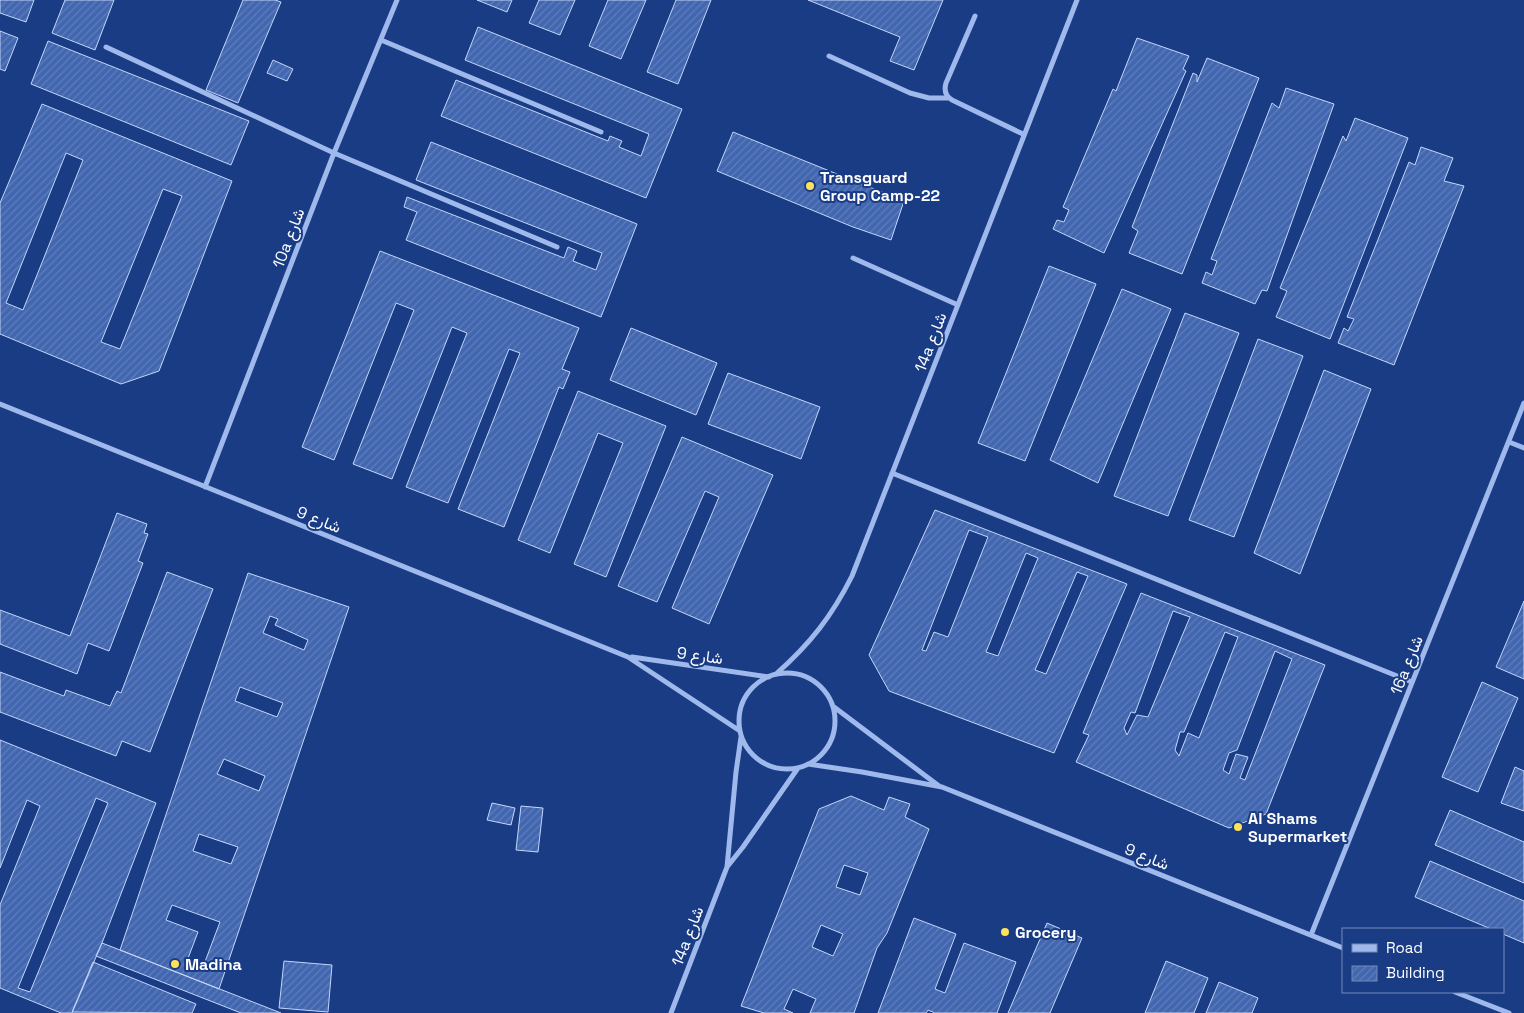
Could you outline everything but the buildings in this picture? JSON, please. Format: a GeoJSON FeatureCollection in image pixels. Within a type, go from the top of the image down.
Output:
{"type":"FeatureCollection","features":[{"type":"Feature","properties":{"kind":"street","name":"10a شارع"},"geometry":{"type":"LineString","coordinates":[[205,487],[334,153],[397,0]]}},
{"type":"Feature","properties":{"kind":"street","name":"14a شارع"},"geometry":{"type":"LineString","coordinates":[[776,674],[796,657],[813,638],[829,617],[852,576],[1077,0]]}},
{"type":"Feature","properties":{"kind":"street"},"geometry":{"type":"LineString","coordinates":[[948,98],[944,88],[975,16]]}},
{"type":"Feature","properties":{"kind":"street"},"geometry":{"type":"LineString","coordinates":[[381,40],[600,132]]}},
{"type":"Feature","properties":{"kind":"street"},"geometry":{"type":"LineString","coordinates":[[106,47],[334,153],[557,246]]}},
{"type":"Feature","properties":{"kind":"street"},"geometry":{"type":"LineString","coordinates":[[829,56],[910,93],[929,98],[948,98],[1024,134]]}},
{"type":"Feature","properties":{"kind":"street"},"geometry":{"type":"LineString","coordinates":[[852,258],[958,305]]}},
{"type":"Feature","properties":{"kind":"street","name":"شارع 9"},"geometry":{"type":"LineString","coordinates":[[0,404],[628,657],[741,733]]}},
{"type":"Feature","properties":{"kind":"street","name":"16a شارع"},"geometry":{"type":"LineString","coordinates":[[1311,935],[1524,404]]}},
{"type":"Feature","properties":{"kind":"street"},"geometry":{"type":"LineString","coordinates":[[1509,442],[1524,448]]}},
{"type":"Feature","properties":{"kind":"street"},"geometry":{"type":"LineString","coordinates":[[892,473],[1412,682]]}},
{"type":"Feature","properties":{"kind":"street","name":"شارع 9"},"geometry":{"type":"LineString","coordinates":[[628,657],[770,677]]}},
{"type":"Feature","properties":{"kind":"street"},"geometry":{"type":"LineString","coordinates":[[794,673],[811,679],[825,690],[834,707],[835,726],[829,745],[816,759],[798,768],[780,768],[764,763],[750,752],[741,733],[741,709],[748,693],[760,681],[776,674],[794,673]]}},
{"type":"Feature","properties":{"kind":"street","name":"شارع 9"},"geometry":{"type":"LineString","coordinates":[[834,707],[942,787]]}},
{"type":"Feature","properties":{"kind":"street","name":"14a شارع"},"geometry":{"type":"LineString","coordinates":[[671,1013],[727,867],[741,733]]}},
{"type":"Feature","properties":{"kind":"street","name":"شارع 9"},"geometry":{"type":"LineString","coordinates":[[808,764],[942,787],[1342,948]]}},
{"type":"Feature","properties":{"kind":"street","name":"14a شارع"},"geometry":{"type":"LineString","coordinates":[[727,867],[798,768]]}},
{"type":"Feature","properties":{"kind":"street"},"geometry":{"type":"LineString","coordinates":[[1458,993],[1508,1013]]}},
{"type":"Feature","properties":{"kind":"place","name":"Transguard Group Camp-22"},"geometry":{"type":"Point","coordinates":[810,186]}},
{"type":"Feature","properties":{"kind":"place","name":"Al Shams Supermarket"},"geometry":{"type":"Point","coordinates":[1238,827]}},
{"type":"Feature","properties":{"kind":"place","name":"Grocery"},"geometry":{"type":"Point","coordinates":[1005,932]}},
{"type":"Feature","properties":{"kind":"place","name":"Madina"},"geometry":{"type":"Point","coordinates":[175,964]}}]}
